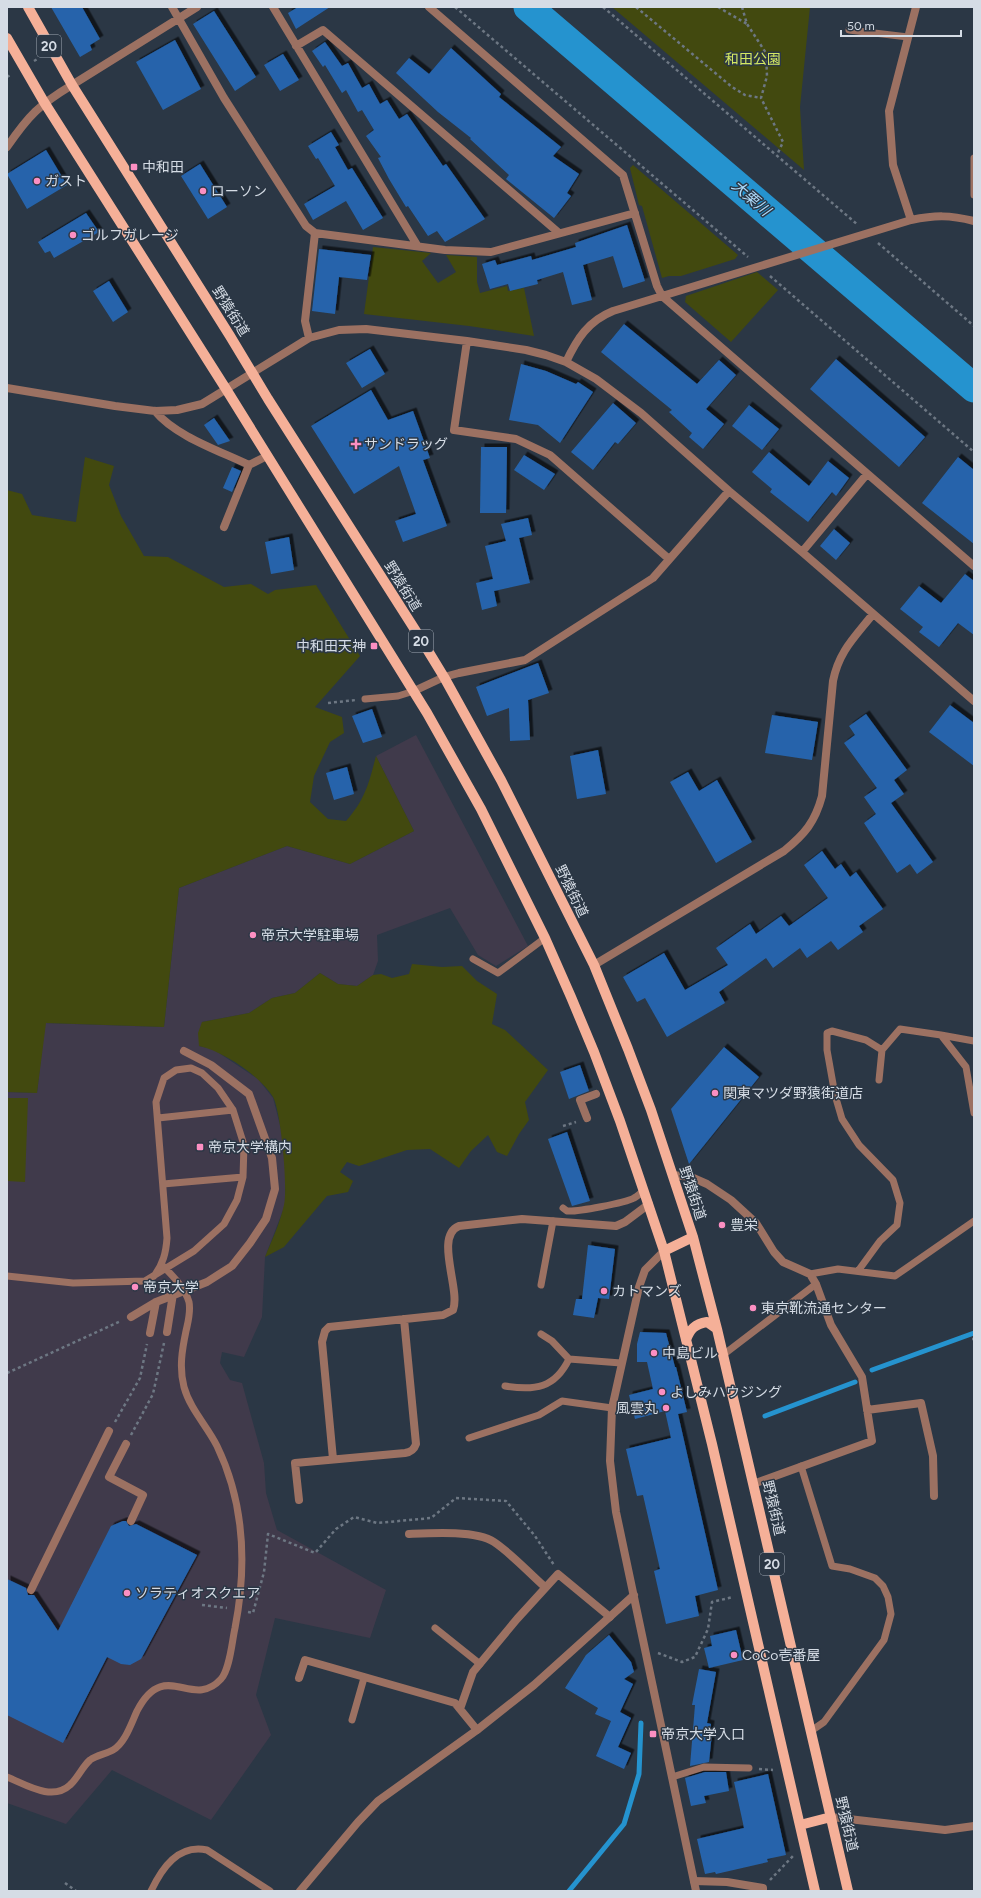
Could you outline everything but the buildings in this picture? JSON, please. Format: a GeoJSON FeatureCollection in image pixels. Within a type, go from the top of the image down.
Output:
{"type":"FeatureCollection","features":[{"type":"Feature","properties":{"kind":"main road","name":"野猿街道"},"geometry":{"type":"LineString","coordinates":[[28,7],[72,85],[444,678],[501,780],[594,965],[628,1049],[673,1175],[693,1237],[717,1329],[848,1891]]}},
{"type":"Feature","properties":{"kind":"main road","name":"20"},"geometry":{"type":"LineString","coordinates":[[7,38],[44,102],[226,389],[414,691],[465,777],[545,938],[594,1052],[649,1204],[664,1251],[815,1891]]}},
{"type":"Feature","properties":{"kind":"main road"},"geometry":{"type":"LineString","coordinates":[[664,1251],[693,1237]]}},
{"type":"Feature","properties":{"kind":"main road"},"geometry":{"type":"LineString","coordinates":[[686,1340],[692,1328],[698,1324],[707,1322],[717,1329]]}},
{"type":"Feature","properties":{"kind":"main road"},"geometry":{"type":"LineString","coordinates":[[800,1825],[831,1817]]}},
{"type":"Feature","properties":{"kind":"street"},"geometry":{"type":"LineString","coordinates":[[172,7],[178,20],[224,98],[306,226],[315,233],[417,245],[445,250],[491,252],[635,213]]}},
{"type":"Feature","properties":{"kind":"street"},"geometry":{"type":"LineString","coordinates":[[7,147],[24,122],[44,102],[197,7]]}},
{"type":"Feature","properties":{"kind":"street"},"geometry":{"type":"LineString","coordinates":[[273,7],[417,245]]}},
{"type":"Feature","properties":{"kind":"street"},"geometry":{"type":"LineString","coordinates":[[429,7],[623,175],[657,286],[662,296],[974,566]]}},
{"type":"Feature","properties":{"kind":"street"},"geometry":{"type":"LineString","coordinates":[[911,220],[893,165],[889,111],[916,7]]}},
{"type":"Feature","properties":{"kind":"street"},"geometry":{"type":"LineString","coordinates":[[296,46],[323,30],[559,233]]}},
{"type":"Feature","properties":{"kind":"street"},"geometry":{"type":"LineString","coordinates":[[566,362],[576,341],[595,320],[613,311],[911,220],[931,216],[950,215],[974,221]]}},
{"type":"Feature","properties":{"kind":"street"},"geometry":{"type":"LineString","coordinates":[[309,338],[305,322],[315,233]]}},
{"type":"Feature","properties":{"kind":"street"},"geometry":{"type":"LineString","coordinates":[[7,388],[155,411],[191,408],[202,404],[309,338],[339,330],[366,329],[467,341],[526,350],[566,362],[622,398],[974,701]]}},
{"type":"Feature","properties":{"kind":"street"},"geometry":{"type":"LineString","coordinates":[[467,341],[454,430],[516,439],[550,455],[669,559]]}},
{"type":"Feature","properties":{"kind":"street"},"geometry":{"type":"LineString","coordinates":[[155,411],[162,420],[192,438],[249,465]]}},
{"type":"Feature","properties":{"kind":"street"},"geometry":{"type":"LineString","coordinates":[[224,527],[249,465],[267,456]]}},
{"type":"Feature","properties":{"kind":"street"},"geometry":{"type":"LineString","coordinates":[[802,552],[867,474]]}},
{"type":"Feature","properties":{"kind":"street"},"geometry":{"type":"LineString","coordinates":[[414,691],[444,678],[525,660],[653,578],[729,491]]}},
{"type":"Feature","properties":{"kind":"street"},"geometry":{"type":"LineString","coordinates":[[594,965],[784,851],[800,838],[810,827],[818,812],[822,796],[833,681],[836,666],[842,653],[874,614]]}},
{"type":"Feature","properties":{"kind":"street"},"geometry":{"type":"LineString","coordinates":[[130,1317],[173,1294],[207,1282],[232,1266],[266,1219],[275,1189],[272,1158],[249,1094],[211,1065],[184,1051]]}},
{"type":"Feature","properties":{"kind":"street"},"geometry":{"type":"LineString","coordinates":[[587,1118],[580,1100],[596,1094]]}},
{"type":"Feature","properties":{"kind":"street"},"geometry":{"type":"LineString","coordinates":[[673,1175],[691,1177],[707,1184],[731,1200],[756,1223],[774,1252],[783,1262],[810,1274],[816,1284],[831,1325],[862,1377],[872,1441],[753,1484]]}},
{"type":"Feature","properties":{"kind":"street"},"geometry":{"type":"LineString","coordinates":[[332,1460],[322,1342],[325,1331],[334,1325],[444,1315],[453,1310],[455,1300],[448,1238],[454,1228],[510,1220],[616,1226],[625,1222],[649,1204]]}},
{"type":"Feature","properties":{"kind":"street"},"geometry":{"type":"LineString","coordinates":[[664,1251],[645,1270],[621,1363],[612,1408],[610,1455],[611,1486],[696,1891]]}},
{"type":"Feature","properties":{"kind":"street"},"geometry":{"type":"LineString","coordinates":[[166,1332],[173,1294]]}},
{"type":"Feature","properties":{"kind":"street"},"geometry":{"type":"LineString","coordinates":[[150,1334],[156,1302]]}},
{"type":"Feature","properties":{"kind":"street"},"geometry":{"type":"LineString","coordinates":[[299,1500],[295,1463],[406,1453],[410,1452],[414,1448],[416,1444],[404,1319]]}},
{"type":"Feature","properties":{"kind":"street"},"geometry":{"type":"LineString","coordinates":[[867,1410],[921,1403],[933,1456],[934,1496]]}},
{"type":"Feature","properties":{"kind":"street"},"geometry":{"type":"LineString","coordinates":[[31,1590],[110,1431]]}},
{"type":"Feature","properties":{"kind":"street"},"geometry":{"type":"LineString","coordinates":[[126,1444],[109,1477],[143,1495],[131,1521]]}},
{"type":"Feature","properties":{"kind":"street"},"geometry":{"type":"LineString","coordinates":[[409,1534],[438,1533],[481,1536],[493,1542],[545,1587]]}},
{"type":"Feature","properties":{"kind":"street"},"geometry":{"type":"LineString","coordinates":[[460,1709],[470,1677],[545,1587],[558,1574],[610,1617]]}},
{"type":"Feature","properties":{"kind":"street"},"geometry":{"type":"LineString","coordinates":[[300,1891],[358,1822],[378,1802],[477,1730],[534,1685],[634,1595]]}},
{"type":"Feature","properties":{"kind":"street"},"geometry":{"type":"LineString","coordinates":[[299,1678],[305,1660],[455,1703],[477,1730]]}},
{"type":"Feature","properties":{"kind":"street"},"geometry":{"type":"LineString","coordinates":[[831,1817],[945,1830],[974,1826]]}},
{"type":"Feature","properties":{"kind":"street"},"geometry":{"type":"LineString","coordinates":[[694,1881],[727,1882],[763,1888],[763,1891]]}},
{"type":"Feature","properties":{"kind":"lane"},"geometry":{"type":"LineString","coordinates":[[849,30],[908,37]]}},
{"type":"Feature","properties":{"kind":"lane"},"geometry":{"type":"LineString","coordinates":[[974,158],[974,195]]}},
{"type":"Feature","properties":{"kind":"lane"},"geometry":{"type":"LineString","coordinates":[[365,699],[398,696],[414,691]]}},
{"type":"Feature","properties":{"kind":"lane"},"geometry":{"type":"LineString","coordinates":[[473,959],[498,973],[545,938]]}},
{"type":"Feature","properties":{"kind":"lane"},"geometry":{"type":"LineString","coordinates":[[879,1080],[882,1050],[900,1029],[974,1041]]}},
{"type":"Feature","properties":{"kind":"lane"},"geometry":{"type":"LineString","coordinates":[[858,1272],[880,1241],[896,1225],[900,1203],[893,1180],[860,1145],[842,1120],[827,1050],[827,1033],[832,1031],[866,1040],[882,1050]]}},
{"type":"Feature","properties":{"kind":"lane"},"geometry":{"type":"LineString","coordinates":[[941,1035],[966,1067],[974,1114]]}},
{"type":"Feature","properties":{"kind":"lane"},"geometry":{"type":"LineString","coordinates":[[7,1276],[73,1283],[145,1281],[154,1276],[164,1267],[209,1239],[224,1224],[237,1200],[244,1177],[244,1145],[233,1110],[202,1073],[191,1068],[176,1070],[164,1078],[156,1102],[167,1238],[164,1267],[183,1290],[189,1304],[189,1314],[181,1358],[184,1388],[188,1398],[217,1445],[227,1469],[236,1497],[242,1534],[243,1564],[240,1598],[226,1671],[217,1683],[206,1689],[162,1685],[150,1692],[142,1702],[119,1746],[90,1760],[70,1785],[63,1790],[49,1793],[7,1777]]}},
{"type":"Feature","properties":{"kind":"lane"},"geometry":{"type":"LineString","coordinates":[[158,1118],[233,1110]]}},
{"type":"Feature","properties":{"kind":"lane"},"geometry":{"type":"LineString","coordinates":[[163,1184],[244,1177]]}},
{"type":"Feature","properties":{"kind":"lane"},"geometry":{"type":"LineString","coordinates":[[563,1208],[567,1212],[574,1212],[633,1199],[644,1190]]}},
{"type":"Feature","properties":{"kind":"lane"},"geometry":{"type":"LineString","coordinates":[[810,1274],[838,1268],[895,1276],[974,1221]]}},
{"type":"Feature","properties":{"kind":"lane"},"geometry":{"type":"LineString","coordinates":[[541,1285],[553,1222]]}},
{"type":"Feature","properties":{"kind":"lane"},"geometry":{"type":"LineString","coordinates":[[723,1355],[816,1284]]}},
{"type":"Feature","properties":{"kind":"lane"},"geometry":{"type":"LineString","coordinates":[[541,1334],[552,1341],[569,1359],[621,1363]]}},
{"type":"Feature","properties":{"kind":"lane"},"geometry":{"type":"LineString","coordinates":[[505,1386],[526,1389],[549,1384],[557,1378],[569,1359]]}},
{"type":"Feature","properties":{"kind":"lane"},"geometry":{"type":"LineString","coordinates":[[469,1438],[539,1415],[562,1401],[612,1408]]}},
{"type":"Feature","properties":{"kind":"lane"},"geometry":{"type":"LineString","coordinates":[[801,1466],[832,1566],[875,1578],[883,1586],[888,1597],[891,1614],[884,1640],[824,1722],[811,1732]]}},
{"type":"Feature","properties":{"kind":"lane"},"geometry":{"type":"LineString","coordinates":[[434,1628],[480,1664]]}},
{"type":"Feature","properties":{"kind":"lane"},"geometry":{"type":"LineString","coordinates":[[352,1720],[364,1678]]}},
{"type":"Feature","properties":{"kind":"lane"},"geometry":{"type":"LineString","coordinates":[[672,1777],[704,1767],[749,1768]]}},
{"type":"Feature","properties":{"kind":"lane"},"geometry":{"type":"LineString","coordinates":[[151,1891],[161,1871],[171,1860],[182,1852],[199,1848],[207,1850],[270,1891]]}},
{"type":"Feature","properties":{"kind":"path"},"geometry":{"type":"LineString","coordinates":[[456,7],[750,259]]}},
{"type":"Feature","properties":{"kind":"path"},"geometry":{"type":"LineString","coordinates":[[603,7],[860,227]]}},
{"type":"Feature","properties":{"kind":"path"},"geometry":{"type":"LineString","coordinates":[[636,7],[732,87],[745,95],[761,98]]}},
{"type":"Feature","properties":{"kind":"path"},"geometry":{"type":"LineString","coordinates":[[718,7],[747,24]]}},
{"type":"Feature","properties":{"kind":"path"},"geometry":{"type":"LineString","coordinates":[[742,7],[747,24],[766,54],[767,76],[761,98],[783,142],[777,155]]}},
{"type":"Feature","properties":{"kind":"path"},"geometry":{"type":"LineString","coordinates":[[7,77],[12,74]]}},
{"type":"Feature","properties":{"kind":"path"},"geometry":{"type":"LineString","coordinates":[[874,238],[974,326]]}},
{"type":"Feature","properties":{"kind":"path"},"geometry":{"type":"LineString","coordinates":[[768,274],[974,452]]}},
{"type":"Feature","properties":{"kind":"path"},"geometry":{"type":"LineString","coordinates":[[328,703],[353,700]]}},
{"type":"Feature","properties":{"kind":"path"},"geometry":{"type":"LineString","coordinates":[[7,1373],[130,1317]]}},
{"type":"Feature","properties":{"kind":"path"},"geometry":{"type":"LineString","coordinates":[[126,1444],[153,1394],[166,1332]]}},
{"type":"Feature","properties":{"kind":"path"},"geometry":{"type":"LineString","coordinates":[[110,1431],[140,1378],[150,1334]]}},
{"type":"Feature","properties":{"kind":"path"},"geometry":{"type":"LineString","coordinates":[[254,1609],[264,1572]]}},
{"type":"Feature","properties":{"kind":"path"},"geometry":{"type":"LineString","coordinates":[[656,1652],[682,1662],[695,1657],[708,1629],[712,1602],[733,1597]]}},
{"type":"Feature","properties":{"kind":"path"},"geometry":{"type":"LineString","coordinates":[[202,1605],[226,1608]]}},
{"type":"Feature","properties":{"kind":"path"},"geometry":{"type":"LineString","coordinates":[[780,1869],[793,1856]]}},
{"type":"Feature","properties":{"kind":"path"},"geometry":{"type":"LineString","coordinates":[[65,1884],[76,1891]]}},
{"type":"Feature","properties":{"kind":"shaded area","name":"帝京大学"},"geometry":{"type":"Polygon","coordinates":[[[416,735],[528,946],[496,966],[478,955],[450,908],[377,935],[378,961],[373,975],[357,986],[338,984],[320,973],[295,993],[272,998],[249,1013],[202,1022],[199,1046],[213,1049],[258,1079],[273,1098],[281,1129],[285,1166],[285,1205],[265,1257],[262,1317],[244,1357],[222,1352],[220,1363],[230,1380],[242,1383],[264,1463],[266,1493],[277,1530],[386,1590],[370,1638],[275,1618],[256,1695],[271,1735],[211,1820],[112,1770],[66,1824],[7,1803],[7,1092],[37,1093],[45,1023],[164,1027],[179,888],[287,846],[350,864],[414,831],[376,756],[416,735]]]}},
{"type":"Feature","properties":{"kind":"green space","name":"和田公園"},"geometry":{"type":"Polygon","coordinates":[[[612,7],[810,7],[800,107],[804,170],[612,7]]]}},
{"type":"Feature","properties":{"kind":"green space"},"geometry":{"type":"Polygon","coordinates":[[[633,165],[738,255],[735,259],[681,276],[669,276],[662,278],[642,206],[639,205],[630,168],[633,165]]]}},
{"type":"Feature","properties":{"kind":"green space"},"geometry":{"type":"Polygon","coordinates":[[[373,247],[431,253],[422,261],[438,283],[456,272],[446,255],[477,257],[477,282],[480,293],[507,286],[508,291],[524,288],[534,336],[469,326],[364,314],[373,247]]]}},
{"type":"Feature","properties":{"kind":"green space"},"geometry":{"type":"Polygon","coordinates":[[[757,272],[778,290],[731,342],[685,302],[686,296],[757,272]]]}},
{"type":"Feature","properties":{"kind":"green space"},"geometry":{"type":"Polygon","coordinates":[[[85,457],[114,466],[109,485],[121,516],[144,556],[168,557],[224,587],[251,584],[268,594],[275,590],[316,585],[360,656],[315,707],[342,717],[344,733],[330,742],[314,776],[310,802],[328,819],[346,821],[358,806],[366,791],[376,756],[414,831],[350,864],[287,846],[179,888],[164,1027],[46,1023],[37,1093],[7,1092],[7,490],[22,494],[32,515],[76,522],[85,457]]]}},
{"type":"Feature","properties":{"kind":"green space"},"geometry":{"type":"Polygon","coordinates":[[[412,964],[442,967],[462,966],[477,981],[497,994],[492,1024],[505,1030],[548,1070],[525,1102],[529,1120],[519,1134],[507,1156],[497,1152],[488,1135],[471,1151],[459,1168],[430,1149],[407,1150],[359,1166],[347,1162],[340,1172],[353,1181],[348,1192],[327,1196],[284,1247],[265,1257],[276,1231],[284,1205],[285,1196],[283,1150],[276,1105],[273,1097],[267,1089],[250,1073],[219,1053],[199,1046],[198,1033],[202,1022],[249,1013],[272,998],[295,993],[320,973],[338,984],[357,986],[373,975],[381,974],[392,978],[409,974],[412,964]]]}},
{"type":"Feature","properties":{"kind":"green space"},"geometry":{"type":"Polygon","coordinates":[[[7,1098],[28,1098],[25,1182],[7,1181],[7,1098]]]}},
{"type":"Feature","properties":{"kind":"waterway","name":"大栗川"},"geometry":{"type":"LineString","coordinates":[[528,7],[974,388]]}},
{"type":"Feature","properties":{"kind":"waterway"},"geometry":{"type":"LineString","coordinates":[[872,1370],[974,1333]]}},
{"type":"Feature","properties":{"kind":"waterway"},"geometry":{"type":"LineString","coordinates":[[765,1416],[855,1382]]}},
{"type":"Feature","properties":{"kind":"waterway"},"geometry":{"type":"LineString","coordinates":[[569,1891],[624,1824],[639,1774],[641,1723]]}},
{"type":"Feature","properties":{"kind":"place","name":"中和田"},"geometry":{"type":"Point","coordinates":[134,167]}},
{"type":"Feature","properties":{"kind":"place","name":"ガスト"},"geometry":{"type":"Point","coordinates":[37,181]}},
{"type":"Feature","properties":{"kind":"place","name":"ローソン"},"geometry":{"type":"Point","coordinates":[203,191]}},
{"type":"Feature","properties":{"kind":"place","name":"ゴルフガレージ"},"geometry":{"type":"Point","coordinates":[73,235]}},
{"type":"Feature","properties":{"kind":"place","name":"サンドラッグ"},"geometry":{"type":"Point","coordinates":[356,444]}},
{"type":"Feature","properties":{"kind":"place","name":"中和田天神"},"geometry":{"type":"Point","coordinates":[374,646]}},
{"type":"Feature","properties":{"kind":"place","name":"帝京大学駐車場"},"geometry":{"type":"Point","coordinates":[253,935]}},
{"type":"Feature","properties":{"kind":"place","name":"関東マツダ野猿街道店"},"geometry":{"type":"Point","coordinates":[715,1093]}},
{"type":"Feature","properties":{"kind":"place","name":"帝京大学構内"},"geometry":{"type":"Point","coordinates":[200,1147]}},
{"type":"Feature","properties":{"kind":"place","name":"豊栄"},"geometry":{"type":"Point","coordinates":[722,1225]}},
{"type":"Feature","properties":{"kind":"place","name":"帝京大学"},"geometry":{"type":"Point","coordinates":[135,1287]}},
{"type":"Feature","properties":{"kind":"place","name":"カトマンズ"},"geometry":{"type":"Point","coordinates":[604,1291]}},
{"type":"Feature","properties":{"kind":"place","name":"東京靴流通センター"},"geometry":{"type":"Point","coordinates":[753,1308]}},
{"type":"Feature","properties":{"kind":"place","name":"中島ビル"},"geometry":{"type":"Point","coordinates":[654,1353]}},
{"type":"Feature","properties":{"kind":"place","name":"よしみハウジング"},"geometry":{"type":"Point","coordinates":[662,1392]}},
{"type":"Feature","properties":{"kind":"place","name":"風雲丸"},"geometry":{"type":"Point","coordinates":[666,1408]}},
{"type":"Feature","properties":{"kind":"place","name":"ソラティオスクエア"},"geometry":{"type":"Point","coordinates":[127,1593]}},
{"type":"Feature","properties":{"kind":"place","name":"CoCo壱番屋"},"geometry":{"type":"Point","coordinates":[734,1655]}},
{"type":"Feature","properties":{"kind":"place","name":"帝京大学入口"},"geometry":{"type":"Point","coordinates":[653,1734]}}]}
